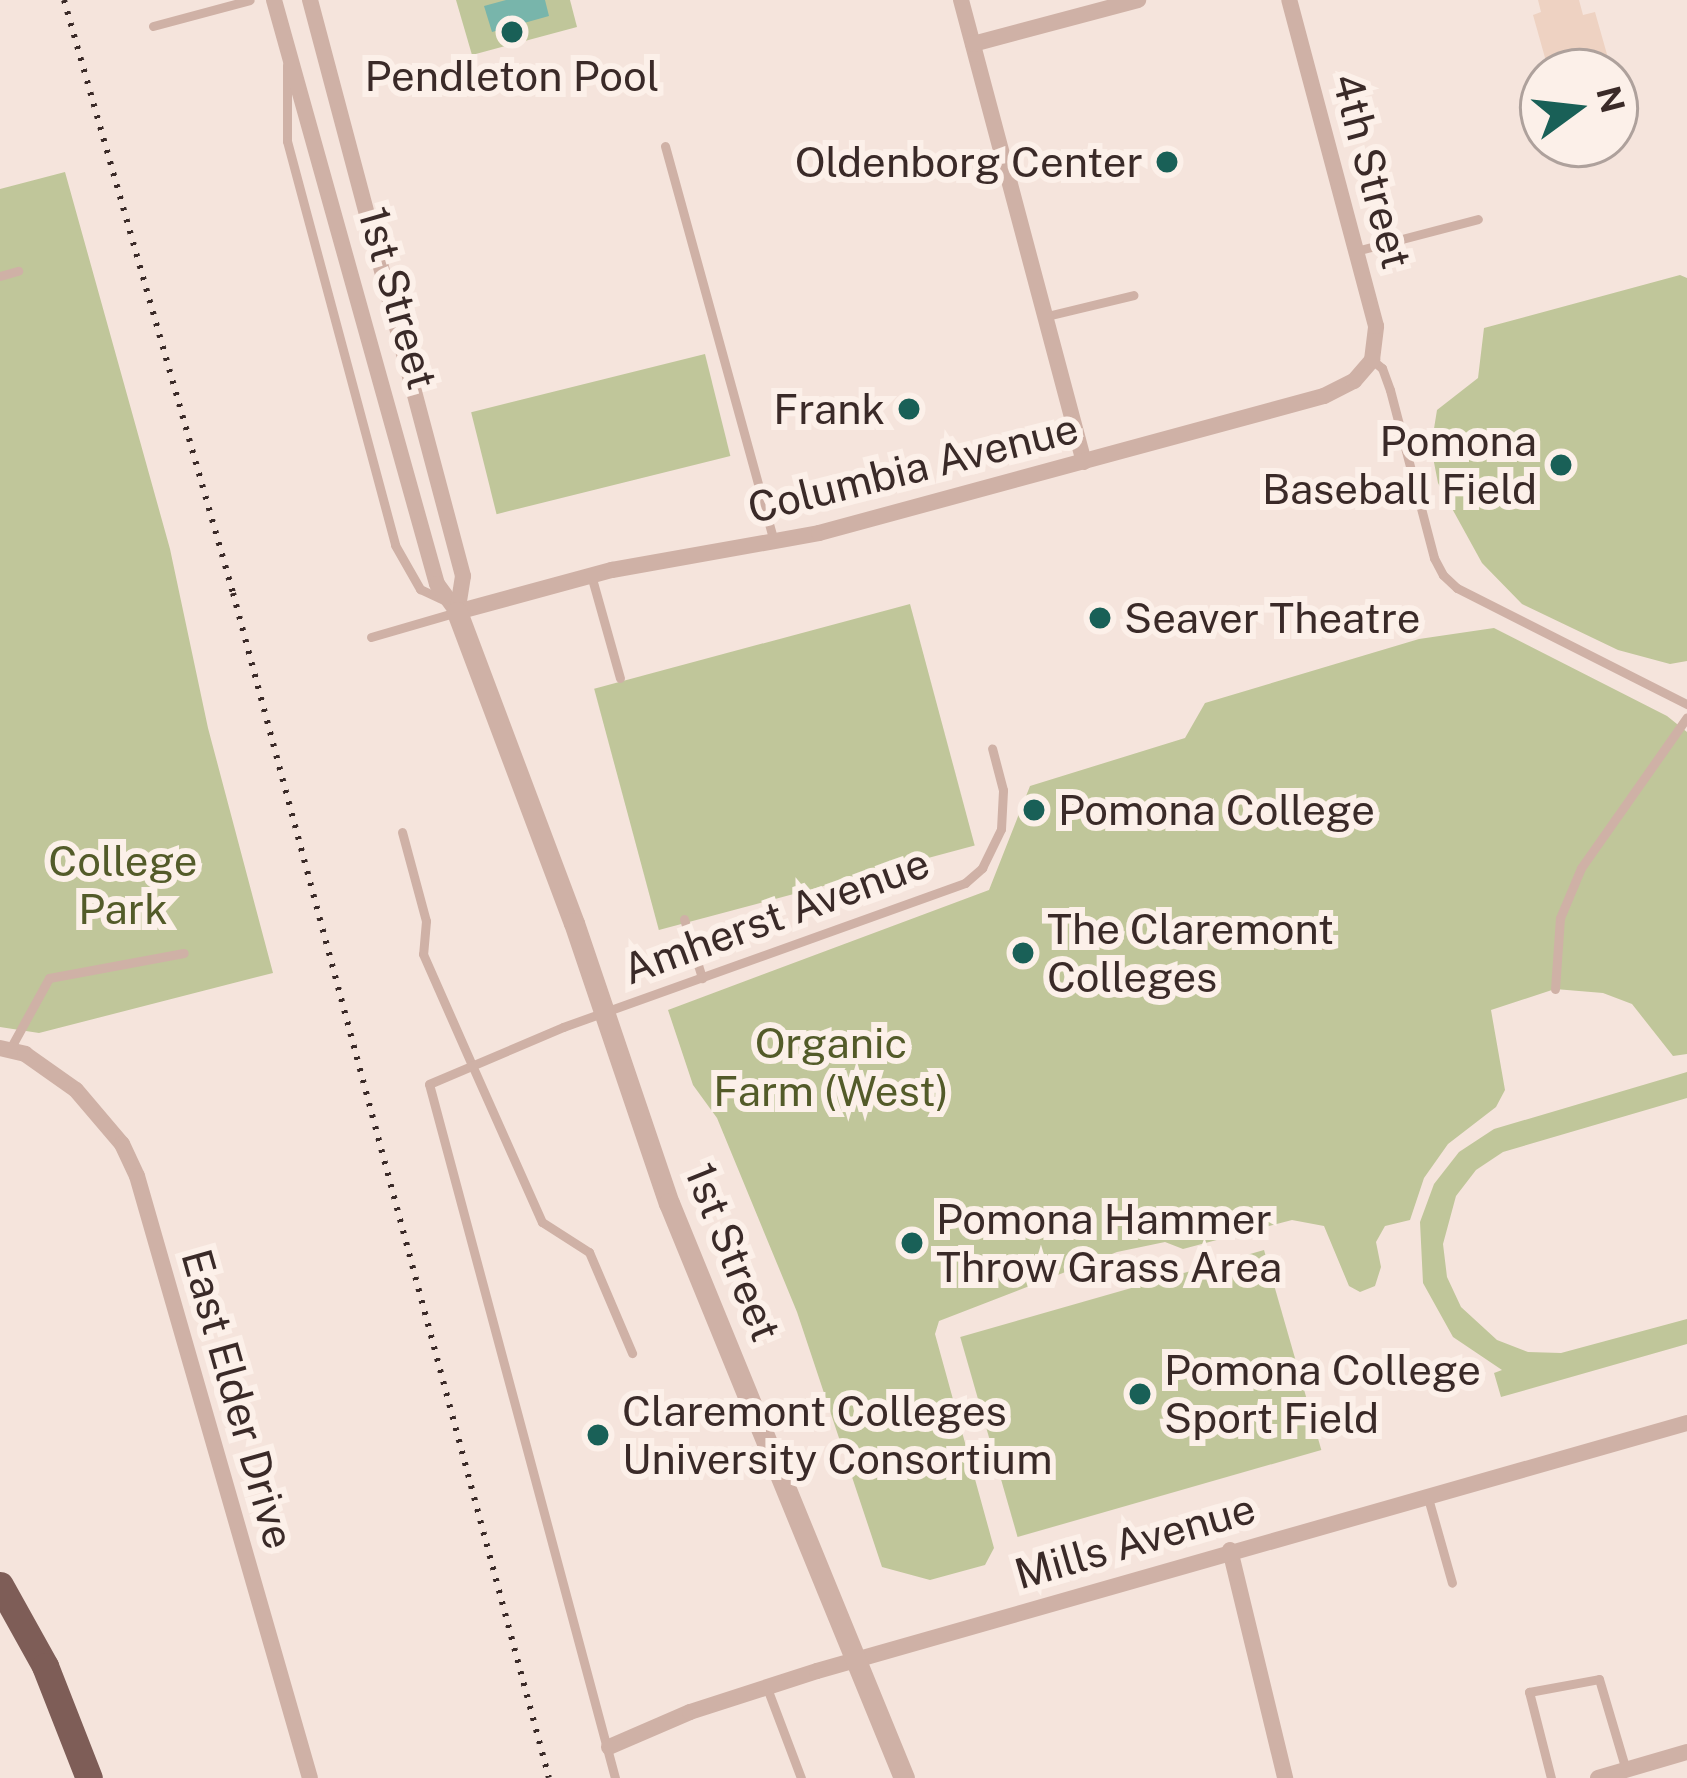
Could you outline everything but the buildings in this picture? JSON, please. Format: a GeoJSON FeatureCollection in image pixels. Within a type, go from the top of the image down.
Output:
{"type":"FeatureCollection","features":[{"type":"Feature","properties":{"kind":"main road"},"geometry":{"type":"LineString","coordinates":[[0,1585],[45,1666],[88,1778]]}},
{"type":"Feature","properties":{"kind":"street","name":"1st Street"},"geometry":{"type":"LineString","coordinates":[[274,0],[437,584],[453,607],[604,1012],[669,1203],[904,1778]]}},
{"type":"Feature","properties":{"kind":"street","name":"1st Street"},"geometry":{"type":"LineString","coordinates":[[310,0],[463,576],[453,607]]}},
{"type":"Feature","properties":{"kind":"street"},"geometry":{"type":"LineString","coordinates":[[961,0],[1084,462]]}},
{"type":"Feature","properties":{"kind":"street"},"geometry":{"type":"LineString","coordinates":[[973,44],[1083,7],[1138,0]]}},
{"type":"Feature","properties":{"kind":"street","name":"4th Street"},"geometry":{"type":"LineString","coordinates":[[1289,0],[1376,326],[1372,360]]}},
{"type":"Feature","properties":{"kind":"street","name":"Columbia Avenue"},"geometry":{"type":"LineString","coordinates":[[453,607],[591,574],[774,543],[1084,462],[1324,396],[1354,381],[1372,360]]}},
{"type":"Feature","properties":{"kind":"street","name":"East Elder Drive"},"geometry":{"type":"LineString","coordinates":[[5,1049],[49,1067],[101,1115],[137,1176],[310,1778]]}},
{"type":"Feature","properties":{"kind":"street","name":"Mills Avenue"},"geometry":{"type":"LineString","coordinates":[[609,1747],[855,1659],[1687,1423]]}},
{"type":"Feature","properties":{"kind":"street"},"geometry":{"type":"LineString","coordinates":[[1229,1550],[1285,1778]]}},
{"type":"Feature","properties":{"kind":"street"},"geometry":{"type":"LineString","coordinates":[[1598,1778],[1687,1752]]}},
{"type":"Feature","properties":{"kind":"lane"},"geometry":{"type":"LineString","coordinates":[[153,26],[250,0]]}},
{"type":"Feature","properties":{"kind":"lane"},"geometry":{"type":"LineString","coordinates":[[288,48],[287,141],[395,545],[420,589],[453,607]]}},
{"type":"Feature","properties":{"kind":"lane"},"geometry":{"type":"LineString","coordinates":[[665,146],[774,543]]}},
{"type":"Feature","properties":{"kind":"lane"},"geometry":{"type":"LineString","coordinates":[[1356,251],[1478,219]]}},
{"type":"Feature","properties":{"kind":"lane"},"geometry":{"type":"LineString","coordinates":[[0,276],[18,272]]}},
{"type":"Feature","properties":{"kind":"lane"},"geometry":{"type":"LineString","coordinates":[[1046,316],[1134,295]]}},
{"type":"Feature","properties":{"kind":"lane"},"geometry":{"type":"LineString","coordinates":[[1372,360],[1382,368],[1390,390],[1434,558],[1443,575],[1457,588],[1687,704]]}},
{"type":"Feature","properties":{"kind":"lane"},"geometry":{"type":"LineString","coordinates":[[591,574],[620,678]]}},
{"type":"Feature","properties":{"kind":"lane"},"geometry":{"type":"LineString","coordinates":[[371,637],[453,607]]}},
{"type":"Feature","properties":{"kind":"lane"},"geometry":{"type":"LineString","coordinates":[[1555,989],[1560,918],[1581,868],[1687,717]]}},
{"type":"Feature","properties":{"kind":"lane","name":"Amherst Avenue"},"geometry":{"type":"LineString","coordinates":[[609,1747],[429,1084],[604,1012],[965,883],[982,868],[1001,830],[1003,790],[992,748]]}},
{"type":"Feature","properties":{"kind":"lane"},"geometry":{"type":"LineString","coordinates":[[402,832],[427,921],[423,954],[472,1065],[542,1222],[589,1252],[632,1352]]}},
{"type":"Feature","properties":{"kind":"lane"},"geometry":{"type":"LineString","coordinates":[[684,919],[702,978]]}},
{"type":"Feature","properties":{"kind":"lane"},"geometry":{"type":"LineString","coordinates":[[5,1049],[49,979],[184,953]]}},
{"type":"Feature","properties":{"kind":"lane"},"geometry":{"type":"LineString","coordinates":[[1428,1498],[1452,1583]]}},
{"type":"Feature","properties":{"kind":"lane"},"geometry":{"type":"LineString","coordinates":[[1552,1778],[1529,1692],[1599,1679],[1626,1770]]}},
{"type":"Feature","properties":{"kind":"lane"},"geometry":{"type":"LineString","coordinates":[[767,1687],[801,1778]]}},
{"type":"Feature","properties":{"kind":"lane"},"geometry":{"type":"LineString","coordinates":[[609,1747],[615,1778]]}},
{"type":"Feature","properties":{"kind":"green space","name":"Pendleton Pool"},"geometry":{"type":"Polygon","coordinates":[[[456,0],[570,0],[577,27],[472,55],[456,0]]]}},
{"type":"Feature","properties":{"kind":"green space","name":"College Park"},"geometry":{"type":"Polygon","coordinates":[[[65,172],[170,549],[208,728],[273,973],[39,1033],[0,1027],[0,189],[65,172]]]}},
{"type":"Feature","properties":{"kind":"green space","name":"Pomona Baseball Field"},"geometry":{"type":"Polygon","coordinates":[[[1680,275],[1687,278],[1687,661],[1670,664],[1618,650],[1522,604],[1482,563],[1438,483],[1431,447],[1437,410],[1478,378],[1484,328],[1680,275]]]}},
{"type":"Feature","properties":{"kind":"green space"},"geometry":{"type":"Polygon","coordinates":[[[705,354],[730,456],[497,514],[471,412],[705,354]]]}},
{"type":"Feature","properties":{"kind":"green space"},"geometry":{"type":"Polygon","coordinates":[[[910,604],[975,845],[659,930],[594,689],[910,604]]]}},
{"type":"Feature","properties":{"kind":"green space","name":"Organic Farm (West)"},"geometry":{"type":"Polygon","coordinates":[[[1494,628],[1667,716],[1687,732],[1687,1054],[1673,1056],[1632,1004],[1603,993],[1555,989],[1491,1010],[1505,1090],[1496,1107],[1448,1144],[1424,1178],[1410,1220],[1385,1226],[1376,1242],[1381,1267],[1375,1286],[1360,1292],[1349,1286],[1324,1226],[1292,1220],[1183,1249],[1165,1242],[1117,1252],[939,1321],[935,1334],[994,1548],[985,1565],[930,1580],[882,1567],[797,1312],[717,1118],[693,1085],[668,1010],[989,890],[1030,786],[1185,738],[1205,703],[1419,639],[1494,628]]]}},
{"type":"Feature","properties":{"kind":"green space"},"geometry":{"type":"Polygon","coordinates":[[[1687,1072],[1687,1098],[1503,1152],[1476,1170],[1456,1196],[1443,1244],[1447,1277],[1461,1307],[1497,1340],[1528,1352],[1561,1353],[1687,1319],[1687,1344],[1501,1397],[1494,1373],[1502,1370],[1453,1337],[1423,1283],[1420,1222],[1434,1184],[1459,1152],[1494,1129],[1687,1072]]]}},
{"type":"Feature","properties":{"kind":"green space","name":"Pomona College Sport Field"},"geometry":{"type":"Polygon","coordinates":[[[1264,1250],[1321,1450],[1018,1537],[960,1337],[1264,1250]]]}},
{"type":"Feature","properties":{"kind":"shaded area"},"geometry":{"type":"Polygon","coordinates":[[[1538,0],[1579,0],[1583,15],[1595,12],[1605,48],[1542,48],[1533,15],[1541,12],[1538,0]]]}},
{"type":"Feature","properties":{"kind":"water"},"geometry":{"type":"Polygon","coordinates":[[[506,0],[545,0],[549,16],[492,32],[484,6],[506,0]]]}},
{"type":"Feature","properties":{"kind":"railway"},"geometry":{"type":"LineString","coordinates":[[64,0],[233,593],[549,1778]]}},
{"type":"Feature","properties":{"kind":"place","name":"Pendleton Pool"},"geometry":{"type":"Point","coordinates":[512,32]}},
{"type":"Feature","properties":{"kind":"place","name":"Oldenborg Center"},"geometry":{"type":"Point","coordinates":[1167,162]}},
{"type":"Feature","properties":{"kind":"place","name":"Frank"},"geometry":{"type":"Point","coordinates":[909,409]}},
{"type":"Feature","properties":{"kind":"place","name":"Pomona Baseball Field"},"geometry":{"type":"Point","coordinates":[1561,465]}},
{"type":"Feature","properties":{"kind":"place","name":"Seaver Theatre"},"geometry":{"type":"Point","coordinates":[1100,618]}},
{"type":"Feature","properties":{"kind":"place","name":"Pomona College"},"geometry":{"type":"Point","coordinates":[1034,810]}},
{"type":"Feature","properties":{"kind":"place","name":"The Claremont Colleges"},"geometry":{"type":"Point","coordinates":[1023,953]}},
{"type":"Feature","properties":{"kind":"place","name":"Pomona Hammer Throw Grass Area"},"geometry":{"type":"Point","coordinates":[912,1243]}},
{"type":"Feature","properties":{"kind":"place","name":"Pomona College Sport Field"},"geometry":{"type":"Point","coordinates":[1140,1394]}},
{"type":"Feature","properties":{"kind":"place","name":"Claremont Colleges University Consortium"},"geometry":{"type":"Point","coordinates":[598,1435]}}]}
